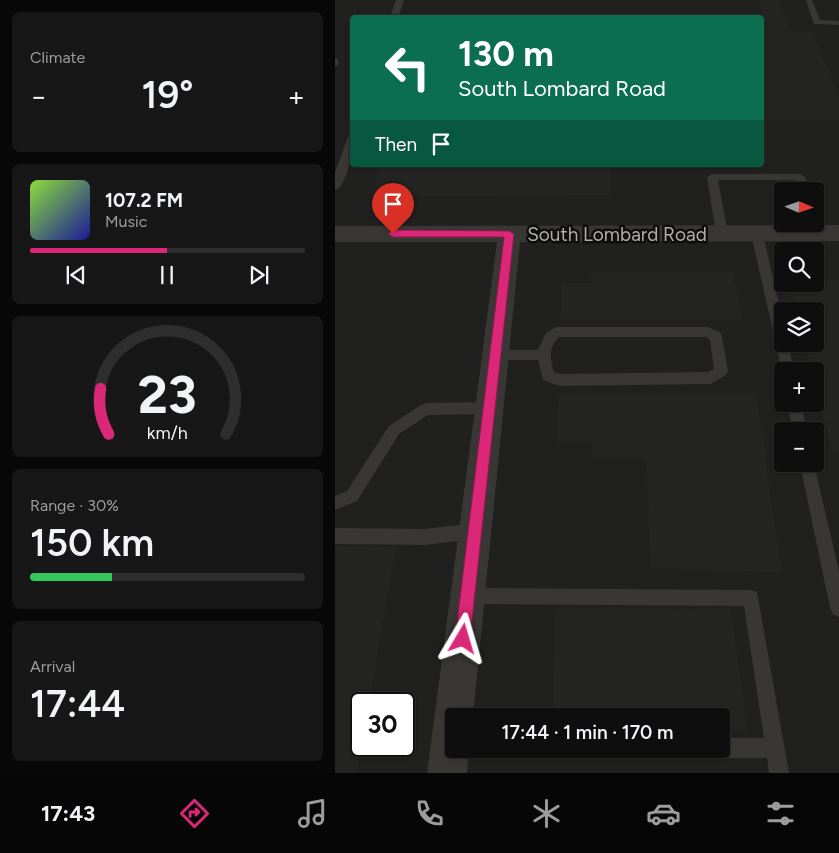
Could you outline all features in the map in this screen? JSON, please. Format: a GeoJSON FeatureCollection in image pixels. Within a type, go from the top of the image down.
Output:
{"type":"FeatureCollection","features":[{"type":"Feature","properties":{"kind":"street","name":"South Lombard Road"},"geometry":{"type":"LineString","coordinates":[[335,234],[757,234],[784,232]]}},
{"type":"Feature","properties":{"kind":"street"},"geometry":{"type":"LineString","coordinates":[[456,708],[509,234]]}},
{"type":"Feature","properties":{"kind":"lane"},"geometry":{"type":"LineString","coordinates":[[395,15],[400,0]]}},
{"type":"Feature","properties":{"kind":"lane"},"geometry":{"type":"LineString","coordinates":[[809,1],[817,22],[839,22]]}},
{"type":"Feature","properties":{"kind":"lane"},"geometry":{"type":"LineString","coordinates":[[335,187],[350,145]]}},
{"type":"Feature","properties":{"kind":"lane"},"geometry":{"type":"LineString","coordinates":[[722,234],[712,177],[800,177],[802,182]]}},
{"type":"Feature","properties":{"kind":"lane"},"geometry":{"type":"LineString","coordinates":[[757,234],[785,362]]}},
{"type":"Feature","properties":{"kind":"lane"},"geometry":{"type":"LineString","coordinates":[[556,332],[707,332],[716,337],[721,371],[710,378],[559,380],[548,376],[542,355],[549,337],[556,332]]}},
{"type":"Feature","properties":{"kind":"lane"},"geometry":{"type":"LineString","coordinates":[[496,355],[542,355]]}},
{"type":"Feature","properties":{"kind":"lane"},"geometry":{"type":"LineString","coordinates":[[335,503],[352,496],[394,430],[426,409],[489,408]]}},
{"type":"Feature","properties":{"kind":"lane"},"geometry":{"type":"LineString","coordinates":[[809,472],[839,608]]}},
{"type":"Feature","properties":{"kind":"lane"},"geometry":{"type":"LineString","coordinates":[[335,536],[425,537],[475,531]]}},
{"type":"Feature","properties":{"kind":"lane"},"geometry":{"type":"LineString","coordinates":[[468,596],[751,598],[779,773]]}},
{"type":"Feature","properties":{"kind":"lane"},"geometry":{"type":"LineString","coordinates":[[730,748],[775,748]]}},
{"type":"Feature","properties":{"kind":"shaded area"},"geometry":{"type":"Polygon","coordinates":[[[335,0],[839,0],[839,773],[335,773],[335,0]]]}},
{"type":"Feature","properties":{"kind":"building"},"geometry":{"type":"Polygon","coordinates":[[[761,0],[779,0],[791,32],[813,32],[839,97],[839,119],[764,119],[764,15],[761,15],[761,0]]]}},
{"type":"Feature","properties":{"kind":"building"},"geometry":{"type":"Polygon","coordinates":[[[379,167],[610,167],[611,195],[371,196],[379,167]]]}},
{"type":"Feature","properties":{"kind":"building"},"geometry":{"type":"Polygon","coordinates":[[[591,272],[733,272],[742,320],[561,320],[562,283],[592,283],[591,272]]]}},
{"type":"Feature","properties":{"kind":"building"},"geometry":{"type":"Polygon","coordinates":[[[824,280],[839,280],[839,450],[832,451],[822,412],[824,412],[824,362],[810,362],[807,352],[824,352],[824,302],[794,302],[791,292],[824,292],[824,280]]]}},
{"type":"Feature","properties":{"kind":"building"},"geometry":{"type":"Polygon","coordinates":[[[558,394],[755,394],[767,458],[765,458],[782,572],[651,569],[646,458],[593,458],[593,442],[557,442],[558,394]]]}},
{"type":"Feature","properties":{"kind":"building"},"geometry":{"type":"Polygon","coordinates":[[[335,546],[396,547],[371,692],[350,692],[350,757],[359,757],[357,773],[335,773],[335,546]]]}},
{"type":"Feature","properties":{"kind":"building"},"geometry":{"type":"Polygon","coordinates":[[[731,608],[747,730],[730,730],[730,708],[553,708],[555,609],[731,608]]]}},
{"type":"Feature","properties":{"kind":"route"},"geometry":{"type":"LineString","coordinates":[[393,234],[509,234],[463,639]]}}]}
